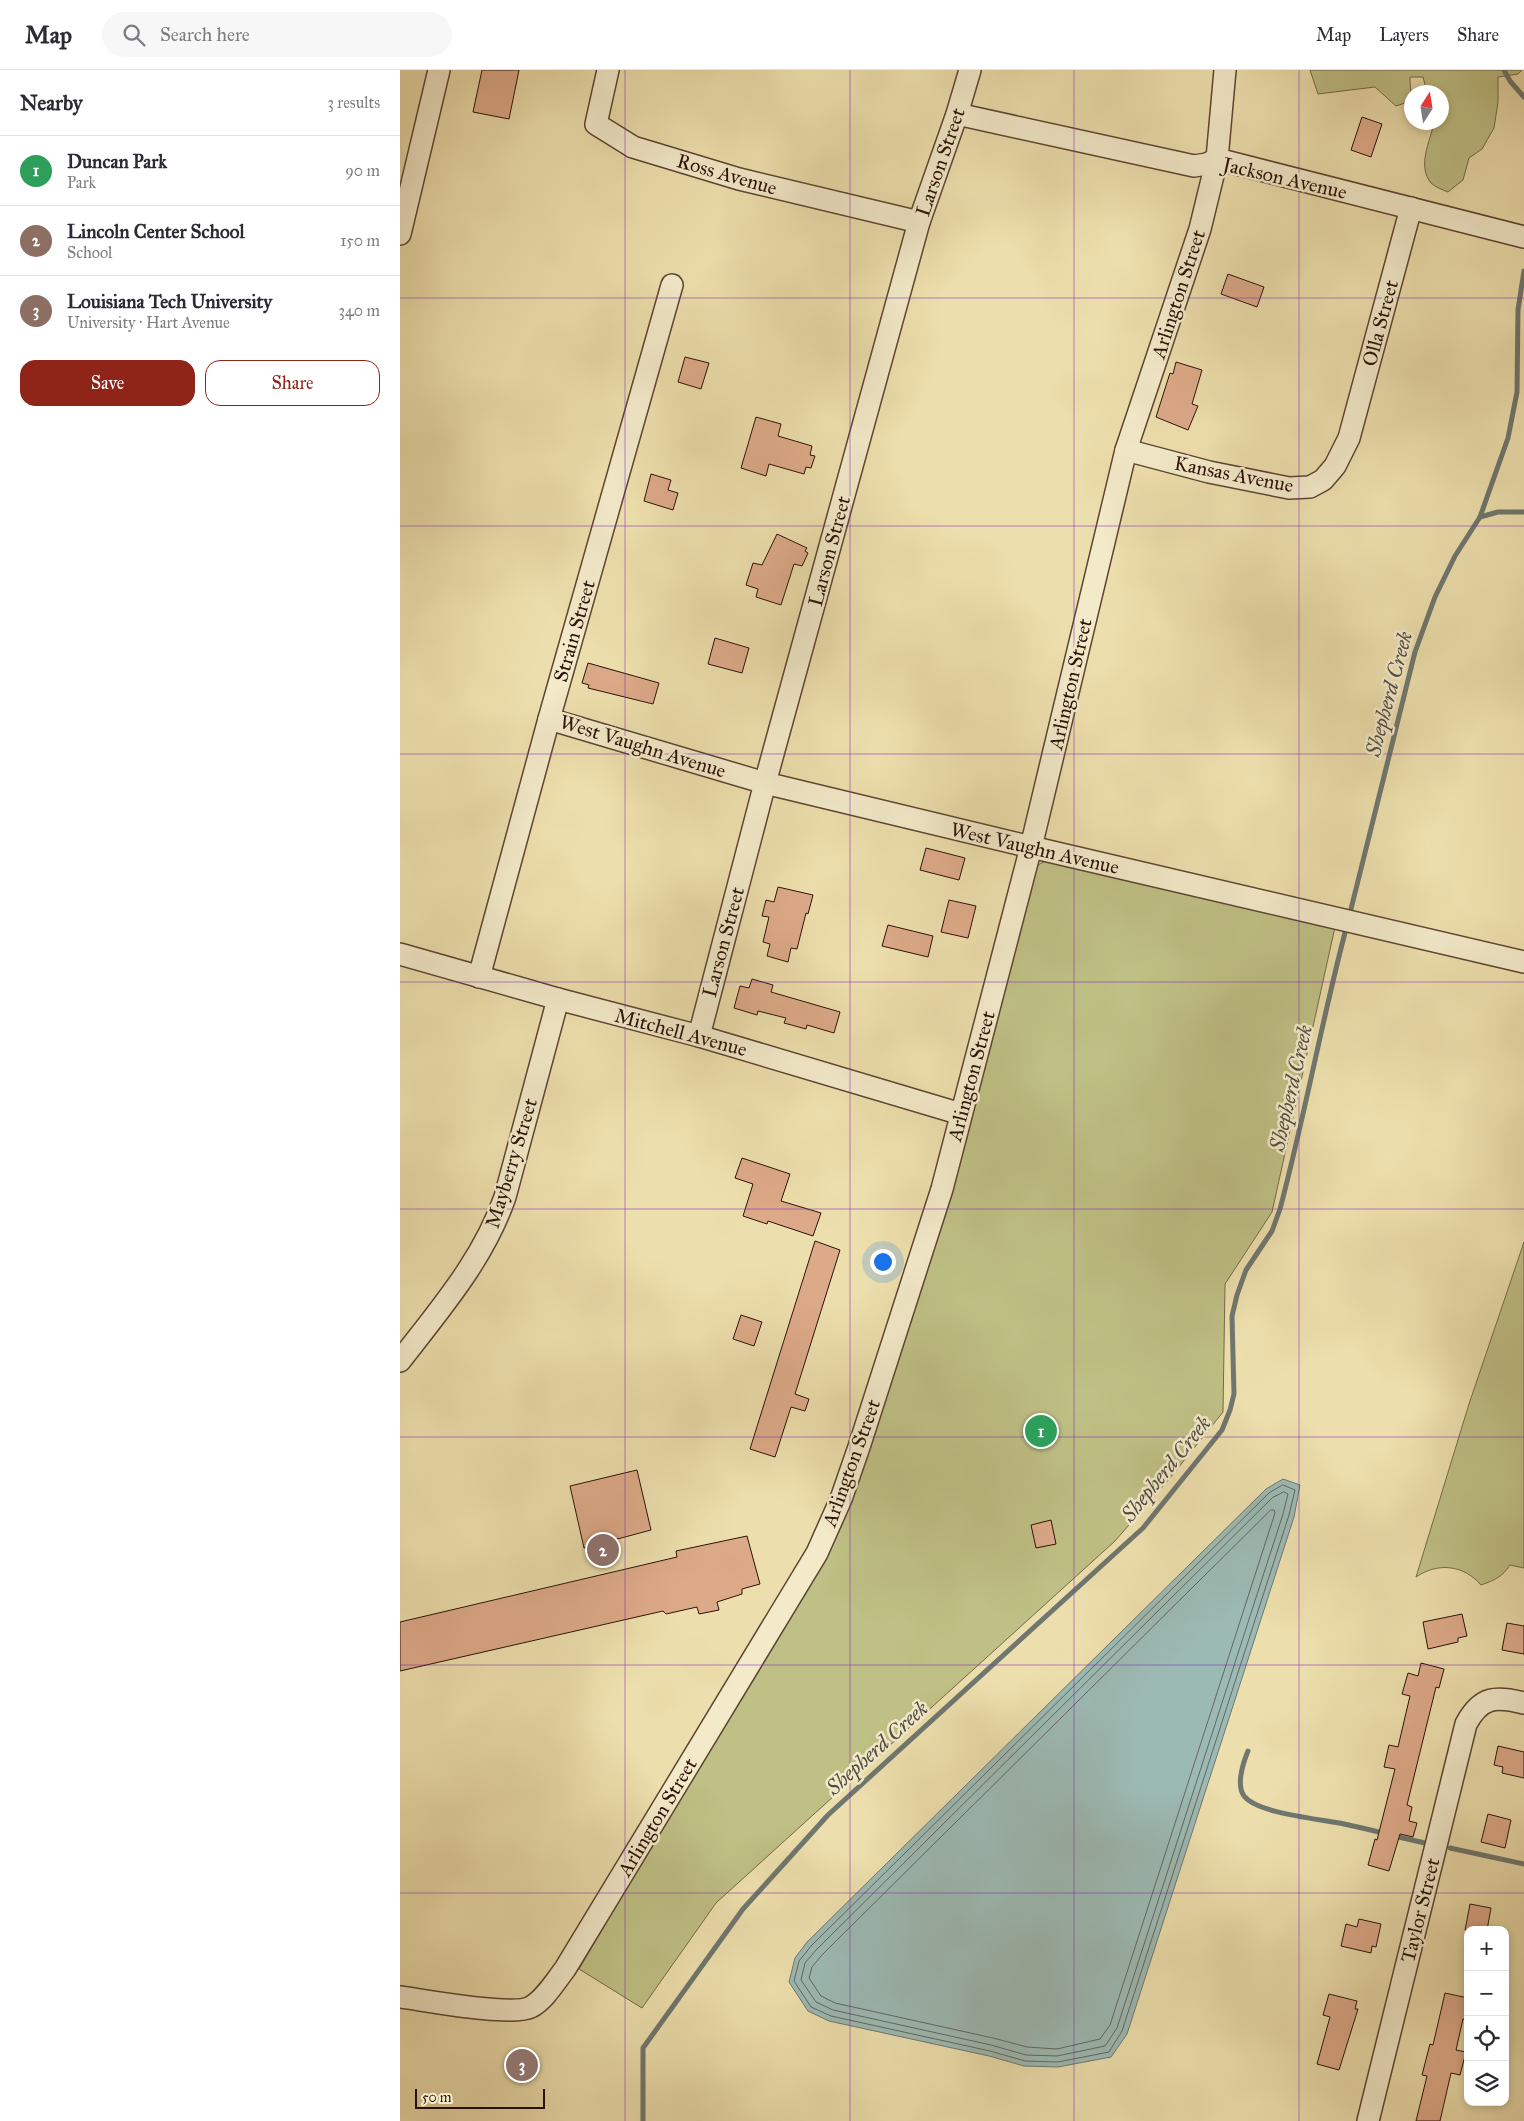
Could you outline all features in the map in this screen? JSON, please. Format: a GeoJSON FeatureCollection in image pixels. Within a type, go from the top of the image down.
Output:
{"type":"FeatureCollection","features":[{"type":"Feature","properties":{"kind":"street"},"geometry":{"type":"LineString","coordinates":[[400,234],[438,70]]}},
{"type":"Feature","properties":{"kind":"street","name":"Ross Avenue"},"geometry":{"type":"LineString","coordinates":[[608,70],[596,124],[633,147],[739,179],[919,222]]}},
{"type":"Feature","properties":{"kind":"street","name":"Larson Street"},"geometry":{"type":"LineString","coordinates":[[699,1036],[765,783],[919,222],[957,114],[970,70]]}},
{"type":"Feature","properties":{"kind":"street","name":"Arlington Street"},"geometry":{"type":"LineString","coordinates":[[400,1997],[501,2010],[530,2007],[549,1990],[565,1970],[829,1529],[859,1447],[919,1263],[961,1114],[1031,848],[1126,450],[1200,229],[1216,159],[1225,70]]}},
{"type":"Feature","properties":{"kind":"street","name":"Jackson Avenue"},"geometry":{"type":"LineString","coordinates":[[957,114],[1194,166],[1207,164],[1216,159],[1524,237]]}},
{"type":"Feature","properties":{"kind":"street","name":"Olla Street"},"geometry":{"type":"LineString","coordinates":[[1349,438],[1411,208]]}},
{"type":"Feature","properties":{"kind":"street","name":"Strain Street"},"geometry":{"type":"LineString","coordinates":[[479,976],[549,718],[672,285]]}},
{"type":"Feature","properties":{"kind":"street","name":"Kansas Avenue"},"geometry":{"type":"LineString","coordinates":[[1126,450],[1209,472],[1289,488],[1310,487],[1323,480],[1335,466],[1349,438]]}},
{"type":"Feature","properties":{"kind":"street","name":"West Vaughn Avenue"},"geometry":{"type":"LineString","coordinates":[[549,718],[765,783],[1031,848],[1524,962]]}},
{"type":"Feature","properties":{"kind":"street","name":"Mitchell Avenue"},"geometry":{"type":"LineString","coordinates":[[400,954],[558,999],[699,1036],[961,1114]]}},
{"type":"Feature","properties":{"kind":"street","name":"Mayberry Street"},"geometry":{"type":"LineString","coordinates":[[400,1361],[460,1282],[483,1247],[496,1221],[505,1197],[558,999]]}},
{"type":"Feature","properties":{"kind":"street","name":"Taylor Street"},"geometry":{"type":"LineString","coordinates":[[1368,2121],[1466,1724],[1472,1712],[1481,1704],[1492,1699],[1502,1698],[1524,1703]]}},
{"type":"Feature","properties":{"kind":"green space"},"geometry":{"type":"Polygon","coordinates":[[[1310,70],[1522,70],[1518,74],[1498,77],[1498,102],[1494,128],[1482,149],[1469,158],[1463,180],[1448,192],[1431,183],[1425,169],[1425,161],[1432,130],[1449,130],[1449,85],[1425,85],[1423,77],[1410,77],[1410,85],[1404,85],[1404,103],[1396,106],[1375,87],[1318,94],[1310,70]]]}},
{"type":"Feature","properties":{"kind":"green space"},"geometry":{"type":"Polygon","coordinates":[[[1047,860],[1335,927],[1272,1212],[1225,1284],[1223,1412],[1170,1478],[1115,1541],[716,1903],[642,2008],[579,1969],[835,1534],[1034,873],[1038,865],[1047,860]]]}},
{"type":"Feature","properties":{"kind":"green space"},"geometry":{"type":"Polygon","coordinates":[[[1524,1242],[1524,1568],[1510,1565],[1498,1578],[1481,1585],[1467,1573],[1450,1568],[1433,1569],[1416,1577],[1469,1404],[1524,1242]]]}},
{"type":"Feature","properties":{"kind":"water"},"geometry":{"type":"Polygon","coordinates":[[[1283,1479],[1300,1485],[1294,1517],[1127,2034],[1111,2057],[1058,2067],[1024,2066],[989,2056],[829,2021],[808,2011],[789,1982],[795,1958],[807,1942],[1266,1489],[1283,1479]]]}},
{"type":"Feature","properties":{"kind":"building"},"geometry":{"type":"Polygon","coordinates":[[[482,70],[519,70],[509,119],[473,112],[482,70]]]}},
{"type":"Feature","properties":{"kind":"building"},"geometry":{"type":"Polygon","coordinates":[[[1362,117],[1382,124],[1371,157],[1351,150],[1362,117]]]}},
{"type":"Feature","properties":{"kind":"building"},"geometry":{"type":"Polygon","coordinates":[[[1228,274],[1264,287],[1257,307],[1221,294],[1228,274]]]}},
{"type":"Feature","properties":{"kind":"building"},"geometry":{"type":"Polygon","coordinates":[[[685,357],[709,363],[701,389],[678,382],[685,357]]]}},
{"type":"Feature","properties":{"kind":"building"},"geometry":{"type":"Polygon","coordinates":[[[1176,362],[1202,370],[1192,404],[1198,406],[1188,430],[1156,417],[1170,373],[1173,374],[1176,362]]]}},
{"type":"Feature","properties":{"kind":"building"},"geometry":{"type":"Polygon","coordinates":[[[756,417],[781,424],[778,436],[812,446],[810,455],[815,456],[811,468],[806,467],[804,474],[769,464],[766,476],[741,468],[756,417]]]}},
{"type":"Feature","properties":{"kind":"building"},"geometry":{"type":"Polygon","coordinates":[[[651,474],[671,480],[668,490],[678,493],[673,510],[644,501],[651,474]]]}},
{"type":"Feature","properties":{"kind":"building"},"geometry":{"type":"Polygon","coordinates":[[[777,534],[807,548],[805,551],[808,553],[802,566],[794,564],[781,605],[756,597],[758,589],[746,585],[753,563],[762,565],[777,534]]]}},
{"type":"Feature","properties":{"kind":"building"},"geometry":{"type":"Polygon","coordinates":[[[715,638],[749,648],[742,673],[708,664],[715,638]]]}},
{"type":"Feature","properties":{"kind":"building"},"geometry":{"type":"Polygon","coordinates":[[[588,663],[659,683],[653,704],[588,688],[589,685],[582,683],[588,663]]]}},
{"type":"Feature","properties":{"kind":"building"},"geometry":{"type":"Polygon","coordinates":[[[926,848],[965,858],[959,880],[920,870],[926,848]]]}},
{"type":"Feature","properties":{"kind":"building"},"geometry":{"type":"Polygon","coordinates":[[[778,887],[813,895],[808,914],[806,913],[797,949],[791,948],[788,962],[767,956],[770,944],[763,942],[769,917],[762,916],[766,900],[774,902],[778,887]]]}},
{"type":"Feature","properties":{"kind":"building"},"geometry":{"type":"Polygon","coordinates":[[[949,900],[976,906],[968,938],[941,932],[949,900]]]}},
{"type":"Feature","properties":{"kind":"building"},"geometry":{"type":"Polygon","coordinates":[[[888,925],[933,936],[928,957],[882,946],[888,925]]]}},
{"type":"Feature","properties":{"kind":"building"},"geometry":{"type":"Polygon","coordinates":[[[752,979],[773,985],[771,992],[840,1012],[834,1033],[807,1025],[806,1029],[784,1023],[786,1018],[758,1011],[757,1015],[734,1008],[740,986],[749,988],[752,979]]]}},
{"type":"Feature","properties":{"kind":"building"},"geometry":{"type":"Polygon","coordinates":[[[742,1158],[790,1174],[781,1201],[821,1213],[813,1236],[768,1221],[767,1224],[743,1216],[753,1184],[735,1178],[742,1158]]]}},
{"type":"Feature","properties":{"kind":"building"},"geometry":{"type":"Polygon","coordinates":[[[815,1241],[840,1250],[795,1394],[809,1399],[805,1411],[791,1407],[775,1457],[750,1449],[815,1241]]]}},
{"type":"Feature","properties":{"kind":"building"},"geometry":{"type":"Polygon","coordinates":[[[741,1315],[762,1322],[754,1346],[733,1339],[741,1315]]]}},
{"type":"Feature","properties":{"kind":"building"},"geometry":{"type":"Polygon","coordinates":[[[637,1470],[651,1530],[584,1548],[570,1486],[637,1470]]]}},
{"type":"Feature","properties":{"kind":"building"},"geometry":{"type":"Polygon","coordinates":[[[1051,1520],[1056,1544],[1036,1548],[1031,1525],[1051,1520]]]}},
{"type":"Feature","properties":{"kind":"building"},"geometry":{"type":"Polygon","coordinates":[[[747,1536],[760,1584],[742,1589],[742,1594],[717,1602],[719,1610],[699,1614],[697,1607],[666,1614],[663,1611],[400,1671],[400,1622],[677,1557],[676,1551],[747,1536]]]}},
{"type":"Feature","properties":{"kind":"building"},"geometry":{"type":"Polygon","coordinates":[[[1462,1614],[1467,1636],[1458,1638],[1458,1642],[1428,1649],[1423,1622],[1462,1614]]]}},
{"type":"Feature","properties":{"kind":"building"},"geometry":{"type":"Polygon","coordinates":[[[1507,1623],[1524,1626],[1524,1654],[1502,1650],[1507,1623]]]}},
{"type":"Feature","properties":{"kind":"building"},"geometry":{"type":"Polygon","coordinates":[[[1421,1663],[1444,1669],[1439,1688],[1436,1687],[1407,1805],[1412,1807],[1409,1821],[1417,1823],[1413,1837],[1400,1834],[1389,1871],[1368,1865],[1375,1839],[1377,1840],[1395,1769],[1384,1767],[1389,1745],[1398,1747],[1410,1696],[1402,1694],[1408,1673],[1418,1676],[1421,1663]]]}},
{"type":"Feature","properties":{"kind":"building"},"geometry":{"type":"Polygon","coordinates":[[[1498,1746],[1524,1752],[1524,1778],[1502,1773],[1503,1767],[1494,1765],[1498,1746]]]}},
{"type":"Feature","properties":{"kind":"building"},"geometry":{"type":"Polygon","coordinates":[[[1488,1814],[1511,1820],[1505,1848],[1481,1842],[1488,1814]]]}},
{"type":"Feature","properties":{"kind":"building"},"geometry":{"type":"Polygon","coordinates":[[[1470,1904],[1491,1908],[1488,1926],[1466,1926],[1470,1904]]]}},
{"type":"Feature","properties":{"kind":"building"},"geometry":{"type":"Polygon","coordinates":[[[1359,1919],[1381,1924],[1376,1947],[1372,1946],[1371,1953],[1341,1946],[1346,1924],[1357,1927],[1359,1919]]]}},
{"type":"Feature","properties":{"kind":"building"},"geometry":{"type":"Polygon","coordinates":[[[1445,1993],[1464,1997],[1464,2019],[1456,2050],[1464,2052],[1460,2075],[1451,2073],[1440,2121],[1416,2121],[1427,2076],[1422,2075],[1430,2044],[1433,2045],[1445,1993]]]}},
{"type":"Feature","properties":{"kind":"building"},"geometry":{"type":"Polygon","coordinates":[[[1329,1994],[1357,2001],[1355,2009],[1358,2009],[1339,2070],[1317,2064],[1330,2017],[1323,2015],[1329,1994]]]}},
{"type":"Feature","properties":{"kind":"waterway"},"geometry":{"type":"LineString","coordinates":[[1504,70],[1510,81],[1524,97]]}},
{"type":"Feature","properties":{"kind":"waterway","name":"Shepherd Creek"},"geometry":{"type":"LineString","coordinates":[[1349,917],[1415,652],[1435,597],[1455,556],[1480,517],[1508,438],[1517,392],[1518,310],[1524,271]]}},
{"type":"Feature","properties":{"kind":"waterway","name":"Shepherd Creek"},"geometry":{"type":"LineString","coordinates":[[1480,517],[1498,512],[1524,512]]}},
{"type":"Feature","properties":{"kind":"waterway","name":"Shepherd Creek"},"geometry":{"type":"LineString","coordinates":[[643,2121],[643,2048],[743,1909],[828,1815],[1143,1528],[1222,1430],[1234,1394],[1232,1316],[1237,1295],[1246,1270],[1272,1231],[1280,1209],[1347,925]]}},
{"type":"Feature","properties":{"kind":"waterway"},"geometry":{"type":"LineString","coordinates":[[1248,1751],[1240,1780],[1244,1796],[1251,1802],[1291,1815],[1344,1824],[1386,1834]]}},
{"type":"Feature","properties":{"kind":"waterway"},"geometry":{"type":"LineString","coordinates":[[1394,1836],[1425,1843]]}},
{"type":"Feature","properties":{"kind":"waterway"},"geometry":{"type":"LineString","coordinates":[[1450,1848],[1524,1864]]}},
{"type":"Feature","properties":{"kind":"place","name":"Duncan Park"},"geometry":{"type":"Point","coordinates":[1041,1431]}},
{"type":"Feature","properties":{"kind":"place","name":"Lincoln Center School"},"geometry":{"type":"Point","coordinates":[603,1550]}},
{"type":"Feature","properties":{"kind":"place","name":"Louisiana Tech University"},"geometry":{"type":"Point","coordinates":[522,2065]}}]}
